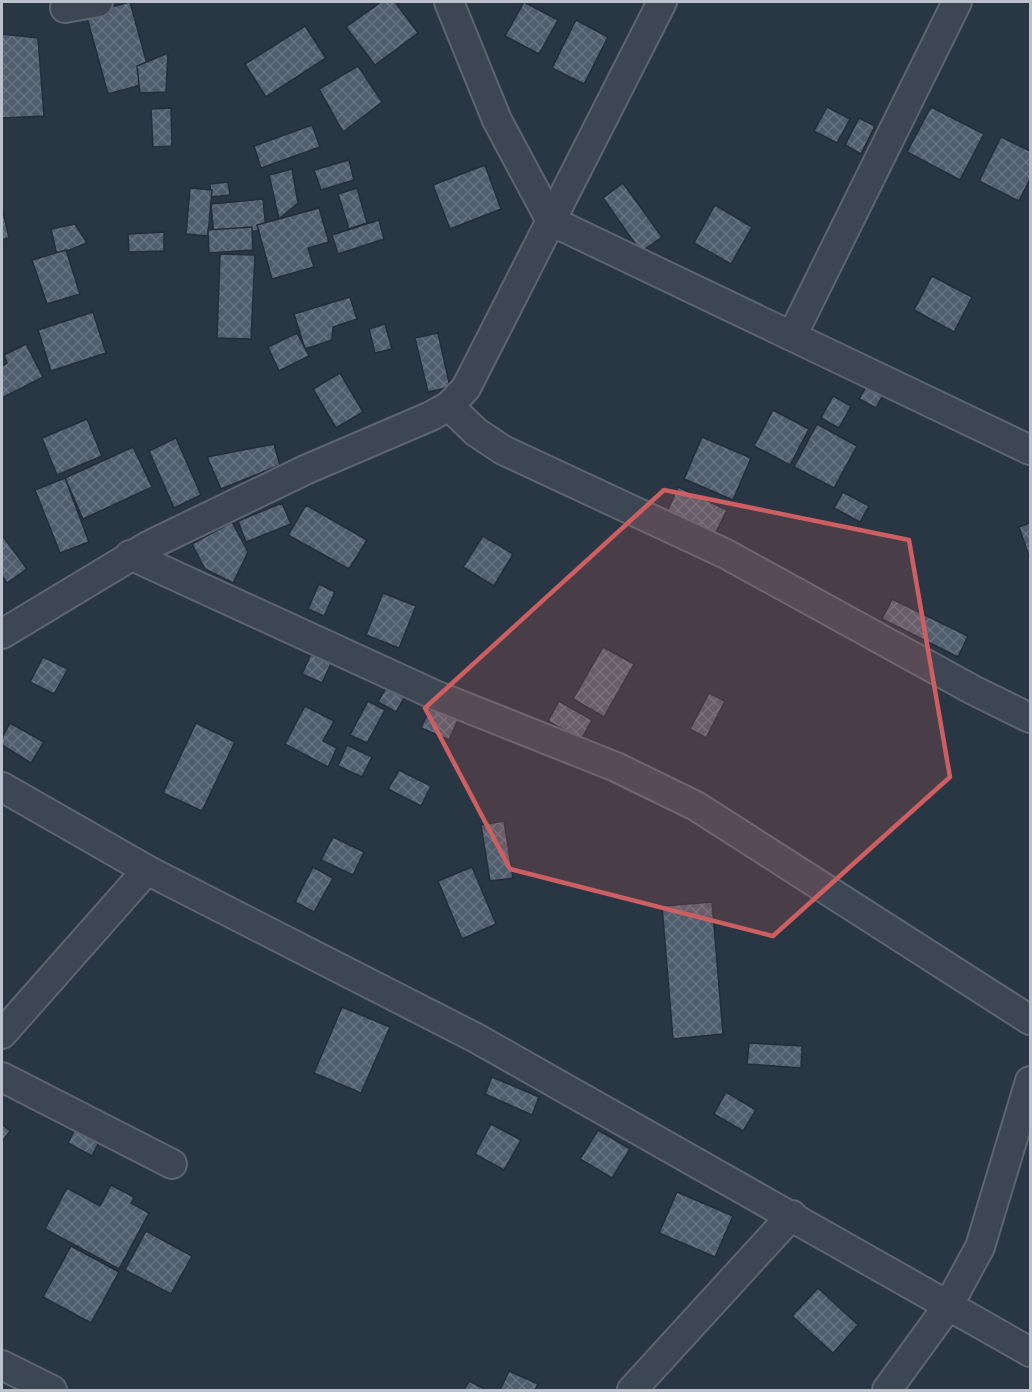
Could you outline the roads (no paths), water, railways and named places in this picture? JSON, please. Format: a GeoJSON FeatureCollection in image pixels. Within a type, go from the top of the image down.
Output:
{"type":"FeatureCollection","features":[{"type":"Feature","properties":{"kind":"street"},"geometry":{"type":"LineString","coordinates":[[65,8],[98,2]]}},
{"type":"Feature","properties":{"kind":"street"},"geometry":{"type":"LineString","coordinates":[[449,2],[497,120],[551,221],[1030,450]]}},
{"type":"Feature","properties":{"kind":"street"},"geometry":{"type":"LineString","coordinates":[[2,634],[130,555],[305,470],[431,416],[449,406],[466,388],[662,2]]}},
{"type":"Feature","properties":{"kind":"street"},"geometry":{"type":"LineString","coordinates":[[792,336],[957,2]]}},
{"type":"Feature","properties":{"kind":"street"},"geometry":{"type":"LineString","coordinates":[[449,406],[476,432],[503,450],[726,554],[973,690],[1030,718]]}},
{"type":"Feature","properties":{"kind":"street"},"geometry":{"type":"LineString","coordinates":[[130,555],[435,695],[660,786],[696,806],[1030,1020]]}},
{"type":"Feature","properties":{"kind":"street"},"geometry":{"type":"LineString","coordinates":[[2,787],[147,870],[476,1038],[792,1215],[1030,1352]]}},
{"type":"Feature","properties":{"kind":"street"},"geometry":{"type":"LineString","coordinates":[[2,1034],[147,870]]}},
{"type":"Feature","properties":{"kind":"street"},"geometry":{"type":"LineString","coordinates":[[2,1077],[172,1164]]}},
{"type":"Feature","properties":{"kind":"street"},"geometry":{"type":"LineString","coordinates":[[887,1390],[948,1306],[980,1247],[1030,1081]]}},
{"type":"Feature","properties":{"kind":"street"},"geometry":{"type":"LineString","coordinates":[[632,1390],[792,1215]]}},
{"type":"Feature","properties":{"kind":"street"},"geometry":{"type":"LineString","coordinates":[[2,1365],[52,1390]]}}]}
